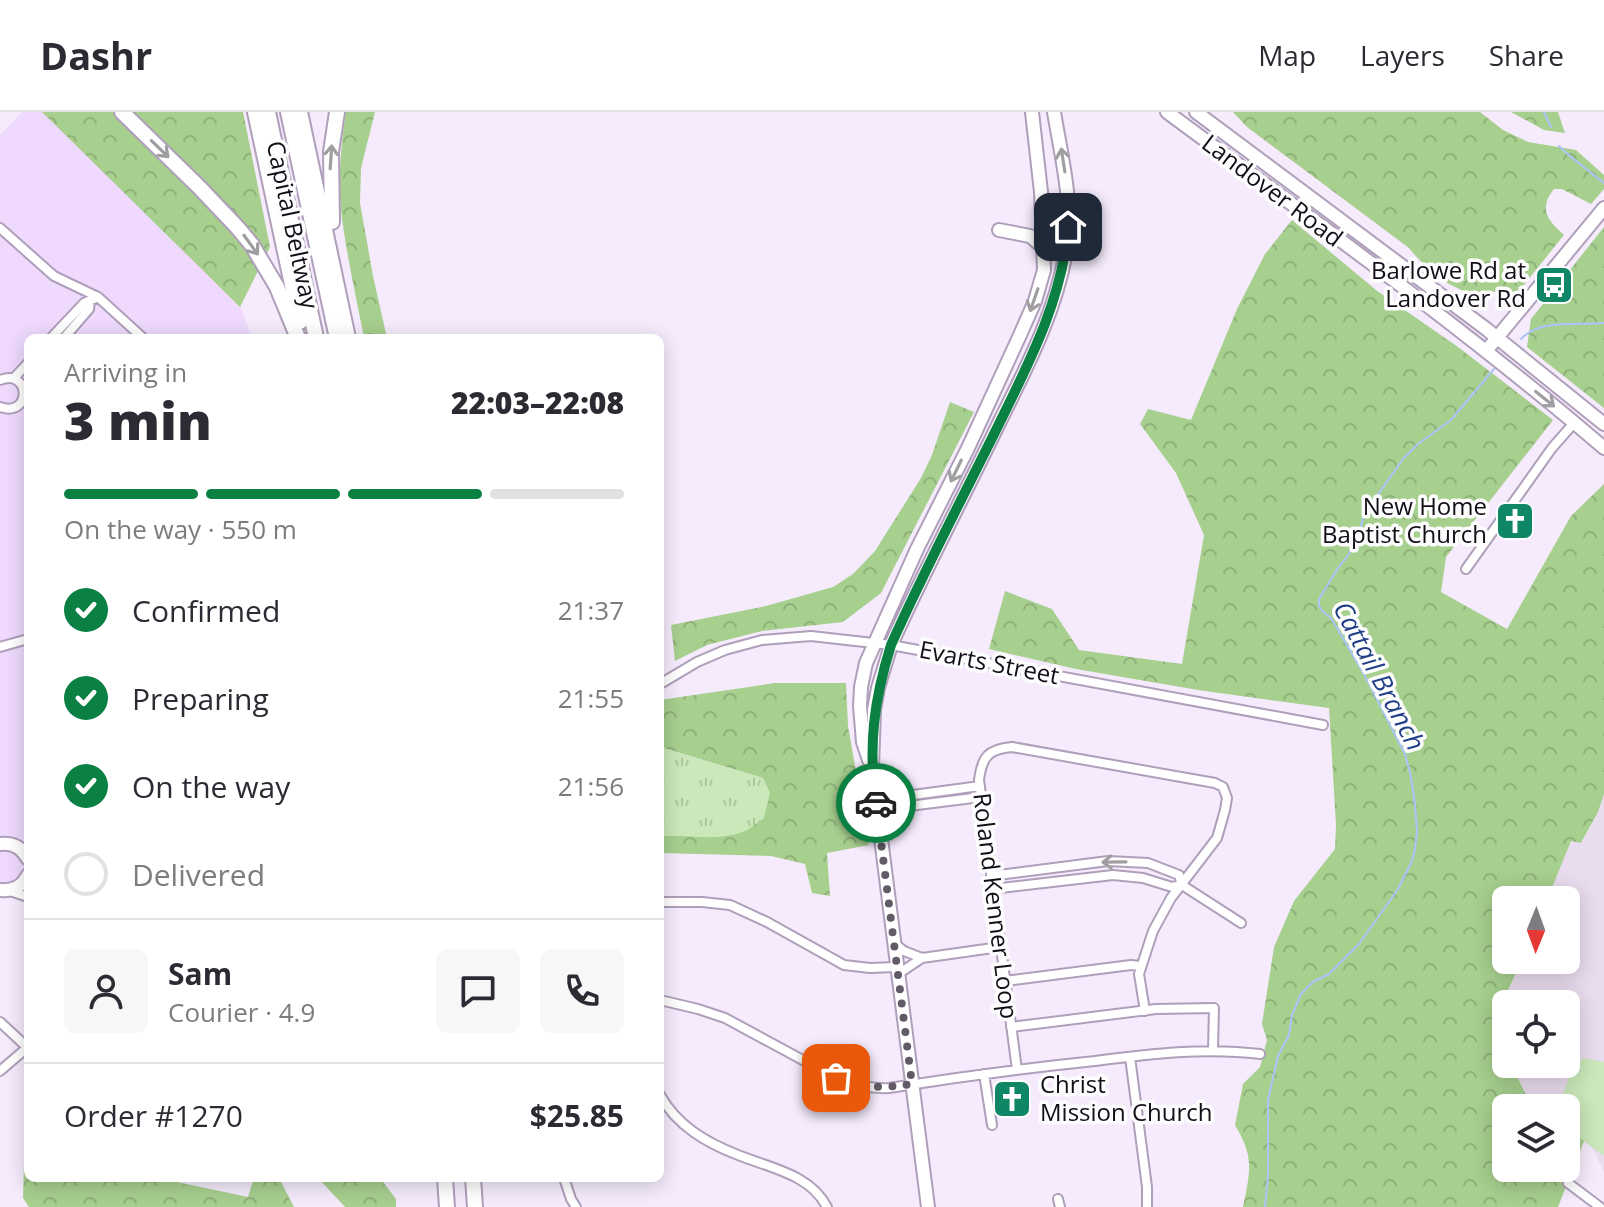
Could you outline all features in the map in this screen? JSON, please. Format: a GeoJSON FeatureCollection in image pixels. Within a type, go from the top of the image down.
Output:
{"type":"FeatureCollection","features":[{"type":"Feature","properties":{"kind":"highway"},"geometry":{"type":"LineString","coordinates":[[122,112],[199,187],[252,245],[277,287],[299,334]]}},
{"type":"Feature","properties":{"kind":"highway"},"geometry":{"type":"LineString","coordinates":[[255,112],[300,334]]}},
{"type":"Feature","properties":{"kind":"highway","name":"Capital Beltway"},"geometry":{"type":"LineString","coordinates":[[268,112],[315,334]]}},
{"type":"Feature","properties":{"kind":"highway","name":"Capital Beltway"},"geometry":{"type":"LineString","coordinates":[[288,112],[336,334]]}},
{"type":"Feature","properties":{"kind":"highway"},"geometry":{"type":"LineString","coordinates":[[300,112],[347,334]]}},
{"type":"Feature","properties":{"kind":"highway"},"geometry":{"type":"LineString","coordinates":[[337,112],[331,152],[330,209],[338,290]]}},
{"type":"Feature","properties":{"kind":"highway"},"geometry":{"type":"LineString","coordinates":[[445,1182],[447,1207]]}},
{"type":"Feature","properties":{"kind":"highway"},"geometry":{"type":"LineString","coordinates":[[473,1182],[475,1207]]}},
{"type":"Feature","properties":{"kind":"street"},"geometry":{"type":"LineString","coordinates":[[872,768],[863,742],[860,698],[863,675],[874,643],[1020,335],[1044,270],[1041,192],[1032,112]]}},
{"type":"Feature","properties":{"kind":"street"},"geometry":{"type":"LineString","coordinates":[[928,1207],[876,805],[872,768],[874,710],[891,645],[1023,375],[1054,299],[1068,227],[1065,174],[1054,112]]}},
{"type":"Feature","properties":{"kind":"street","name":"Landover Road"},"geometry":{"type":"LineString","coordinates":[[1167,112],[1486,351],[1604,448]]}},
{"type":"Feature","properties":{"kind":"street","name":"Landover Road"},"geometry":{"type":"LineString","coordinates":[[1196,112],[1497,337],[1604,424]]}},
{"type":"Feature","properties":{"kind":"street"},"geometry":{"type":"LineString","coordinates":[[1486,351],[1604,208]]}},
{"type":"Feature","properties":{"kind":"street"},"geometry":{"type":"LineString","coordinates":[[0,228],[54,276],[94,299],[138,334]]}},
{"type":"Feature","properties":{"kind":"street"},"geometry":{"type":"LineString","coordinates":[[999,230],[1030,236],[1044,248]]}},
{"type":"Feature","properties":{"kind":"street"},"geometry":{"type":"LineString","coordinates":[[55,334],[84,303],[94,299]]}},
{"type":"Feature","properties":{"kind":"street"},"geometry":{"type":"LineString","coordinates":[[67,334],[94,299]]}},
{"type":"Feature","properties":{"kind":"street"},"geometry":{"type":"LineString","coordinates":[[14,378],[24,367]]}},
{"type":"Feature","properties":{"kind":"street"},"geometry":{"type":"LineString","coordinates":[[0,380],[6,377],[24,381]]}},
{"type":"Feature","properties":{"kind":"street"},"geometry":{"type":"LineString","coordinates":[[0,407],[22,407],[24,395]]}},
{"type":"Feature","properties":{"kind":"street"},"geometry":{"type":"LineString","coordinates":[[1466,569],[1552,448],[1574,423]]}},
{"type":"Feature","properties":{"kind":"street","name":"Evarts Street"},"geometry":{"type":"LineString","coordinates":[[664,682],[725,650],[762,640],[811,636],[891,645],[1323,725]]}},
{"type":"Feature","properties":{"kind":"street"},"geometry":{"type":"LineString","coordinates":[[0,647],[24,640]]}},
{"type":"Feature","properties":{"kind":"street","name":"Roland Kenner Loop"},"geometry":{"type":"LineString","coordinates":[[1017,1070],[980,786],[981,767],[992,752],[1009,747],[1215,783],[1223,787],[1227,798],[1220,828],[1209,850],[1171,898],[1153,931],[1140,966],[1145,1011]]}},
{"type":"Feature","properties":{"kind":"street"},"geometry":{"type":"LineString","coordinates":[[876,805],[980,786]]}},
{"type":"Feature","properties":{"kind":"street"},"geometry":{"type":"LineString","coordinates":[[876,805],[981,797]]}},
{"type":"Feature","properties":{"kind":"street"},"geometry":{"type":"LineString","coordinates":[[0,844],[15,845],[24,851]]}},
{"type":"Feature","properties":{"kind":"street"},"geometry":{"type":"LineString","coordinates":[[991,876],[1096,862],[1148,863],[1179,875],[1182,885],[1241,923]]}},
{"type":"Feature","properties":{"kind":"street"},"geometry":{"type":"LineString","coordinates":[[992,889],[1113,875],[1143,878],[1172,887],[1182,885]]}},
{"type":"Feature","properties":{"kind":"street"},"geometry":{"type":"LineString","coordinates":[[4,891],[24,881]]}},
{"type":"Feature","properties":{"kind":"street"},"geometry":{"type":"LineString","coordinates":[[4,891],[24,896]]}},
{"type":"Feature","properties":{"kind":"street"},"geometry":{"type":"LineString","coordinates":[[664,902],[730,905],[844,965],[897,971],[922,958],[1000,947]]}},
{"type":"Feature","properties":{"kind":"street"},"geometry":{"type":"LineString","coordinates":[[894,942],[904,951],[922,958]]}},
{"type":"Feature","properties":{"kind":"street"},"geometry":{"type":"LineString","coordinates":[[1005,981],[1140,966]]}},
{"type":"Feature","properties":{"kind":"street"},"geometry":{"type":"LineString","coordinates":[[664,1001],[725,1018],[848,1083],[872,1088],[1130,1057],[1213,1050],[1260,1054]]}},
{"type":"Feature","properties":{"kind":"street"},"geometry":{"type":"LineString","coordinates":[[1011,1027],[1145,1011],[1214,1008],[1213,1050]]}},
{"type":"Feature","properties":{"kind":"street"},"geometry":{"type":"LineString","coordinates":[[0,1022],[24,1044]]}},
{"type":"Feature","properties":{"kind":"street"},"geometry":{"type":"LineString","coordinates":[[0,1071],[24,1051]]}},
{"type":"Feature","properties":{"kind":"street"},"geometry":{"type":"LineString","coordinates":[[1130,1057],[1147,1207]]}},
{"type":"Feature","properties":{"kind":"street"},"geometry":{"type":"LineString","coordinates":[[984,1074],[992,1125]]}},
{"type":"Feature","properties":{"kind":"street"},"geometry":{"type":"LineString","coordinates":[[664,1100],[680,1122],[695,1134],[739,1156],[800,1179],[815,1190],[827,1207]]}},
{"type":"Feature","properties":{"kind":"street"},"geometry":{"type":"LineString","coordinates":[[565,1182],[576,1207]]}},
{"type":"Feature","properties":{"kind":"street"},"geometry":{"type":"LineString","coordinates":[[1568,1183],[1600,1207]]}},
{"type":"Feature","properties":{"kind":"shaded area"},"geometry":{"type":"Polygon","coordinates":[[[22,112],[54,112],[237,297],[251,334],[24,334],[24,884],[0,894],[0,135],[22,112]]]}},
{"type":"Feature","properties":{"kind":"shaded area"},"geometry":{"type":"Polygon","coordinates":[[[1604,794],[1604,1172],[1593,1149],[1580,1138],[1580,1094],[1526,1094],[1518,1078],[1580,1078],[1580,990],[1508,990],[1516,974],[1580,974],[1580,886],[1553,886],[1571,840],[1582,843],[1604,794]]]}},
{"type":"Feature","properties":{"kind":"green space"},"geometry":{"type":"Polygon","coordinates":[[[42,112],[243,112],[270,247],[240,307],[42,112]]]}},
{"type":"Feature","properties":{"kind":"green space"},"geometry":{"type":"Polygon","coordinates":[[[346,112],[375,112],[361,168],[360,203],[386,334],[363,334],[341,210],[341,148],[346,112]]]}},
{"type":"Feature","properties":{"kind":"green space"},"geometry":{"type":"Polygon","coordinates":[[[1233,112],[1480,112],[1503,130],[1528,142],[1576,150],[1604,175],[1604,189],[1591,204],[1562,189],[1554,189],[1547,203],[1547,214],[1564,235],[1511,301],[1499,292],[1470,293],[1440,278],[1409,248],[1247,127],[1233,112]]]}},
{"type":"Feature","properties":{"kind":"green space"},"geometry":{"type":"Polygon","coordinates":[[[1511,112],[1558,112],[1565,133],[1544,130],[1511,112]]]}},
{"type":"Feature","properties":{"kind":"green space"},"geometry":{"type":"Polygon","coordinates":[[[1292,220],[1376,290],[1458,347],[1553,420],[1446,557],[1441,592],[1507,629],[1571,516],[1604,484],[1604,794],[1581,843],[1571,841],[1553,886],[1492,886],[1492,974],[1516,974],[1508,990],[1492,990],[1492,1078],[1518,1078],[1526,1094],[1492,1094],[1492,1182],[1568,1182],[1558,1207],[1243,1207],[1249,1165],[1246,1147],[1235,1125],[1243,1084],[1260,1067],[1267,1040],[1262,1024],[1274,947],[1294,901],[1335,849],[1329,708],[1076,669],[989,649],[1005,591],[1052,609],[1079,650],[1182,664],[1204,535],[1176,473],[1140,424],[1148,409],[1191,420],[1237,309],[1265,254],[1292,220]]]}},
{"type":"Feature","properties":{"kind":"green space"},"geometry":{"type":"Polygon","coordinates":[[[1604,227],[1604,408],[1527,347],[1531,319],[1604,227]]]}},
{"type":"Feature","properties":{"kind":"green space"},"geometry":{"type":"Polygon","coordinates":[[[950,402],[974,412],[881,593],[843,622],[762,631],[707,645],[675,661],[671,625],[766,606],[833,587],[853,574],[875,551],[921,478],[950,402]]]}},
{"type":"Feature","properties":{"kind":"green space"},"geometry":{"type":"Polygon","coordinates":[[[775,683],[846,683],[848,726],[869,845],[827,853],[830,896],[812,893],[805,864],[771,856],[664,853],[664,836],[715,837],[763,778],[664,748],[664,699],[775,683]]]}},
{"type":"Feature","properties":{"kind":"green space"},"geometry":{"type":"Polygon","coordinates":[[[664,748],[763,778],[770,793],[764,818],[748,830],[712,837],[664,836],[664,748]]]}},
{"type":"Feature","properties":{"kind":"green space"},"geometry":{"type":"Polygon","coordinates":[[[1583,1058],[1604,1062],[1604,1156],[1580,1138],[1580,1094],[1563,1094],[1569,1078],[1580,1078],[1583,1058]]]}},
{"type":"Feature","properties":{"kind":"green space"},"geometry":{"type":"Polygon","coordinates":[[[24,1162],[24,1182],[177,1182],[248,1197],[253,1182],[281,1182],[294,1207],[29,1207],[23,1198],[24,1162]]]}},
{"type":"Feature","properties":{"kind":"green space"},"geometry":{"type":"Polygon","coordinates":[[[322,1182],[383,1182],[396,1199],[396,1207],[345,1207],[322,1182]]]}},
{"type":"Feature","properties":{"kind":"waterway"},"geometry":{"type":"LineString","coordinates":[[1544,112],[1551,127]]}},
{"type":"Feature","properties":{"kind":"waterway"},"geometry":{"type":"LineString","coordinates":[[1559,146],[1604,183]]}},
{"type":"Feature","properties":{"kind":"waterway","name":"Cattail Branch"},"geometry":{"type":"LineString","coordinates":[[1521,339],[1538,328],[1604,323]]}},
{"type":"Feature","properties":{"kind":"waterway","name":"Cattail Branch"},"geometry":{"type":"LineString","coordinates":[[1265,1207],[1268,1100],[1278,1056],[1289,1035],[1292,1015],[1301,994],[1313,982],[1329,974],[1359,944],[1398,889],[1412,861],[1417,831],[1405,754],[1365,676],[1330,617],[1319,606],[1319,599],[1349,554],[1368,505],[1403,459],[1451,420],[1494,369]]}},
{"type":"Feature","properties":{"kind":"way so far"},"geometry":{"type":"LineString","coordinates":[[836,1078],[872,1088],[912,1084],[876,803]]}},
{"type":"Feature","properties":{"kind":"place","name":"Barlowe Rd at Landover Rd"},"geometry":{"type":"Point","coordinates":[1554,285]}},
{"type":"Feature","properties":{"kind":"place","name":"New Home Baptist Church"},"geometry":{"type":"Point","coordinates":[1515,521]}},
{"type":"Feature","properties":{"kind":"place","name":"Christ Mission Church"},"geometry":{"type":"Point","coordinates":[1012,1099]}},
{"type":"Feature","properties":{"kind":"route"},"geometry":{"type":"LineString","coordinates":[[876,803],[872,768],[874,710],[891,645],[1023,375],[1047,319],[1063,263],[1068,227]]}}]}
